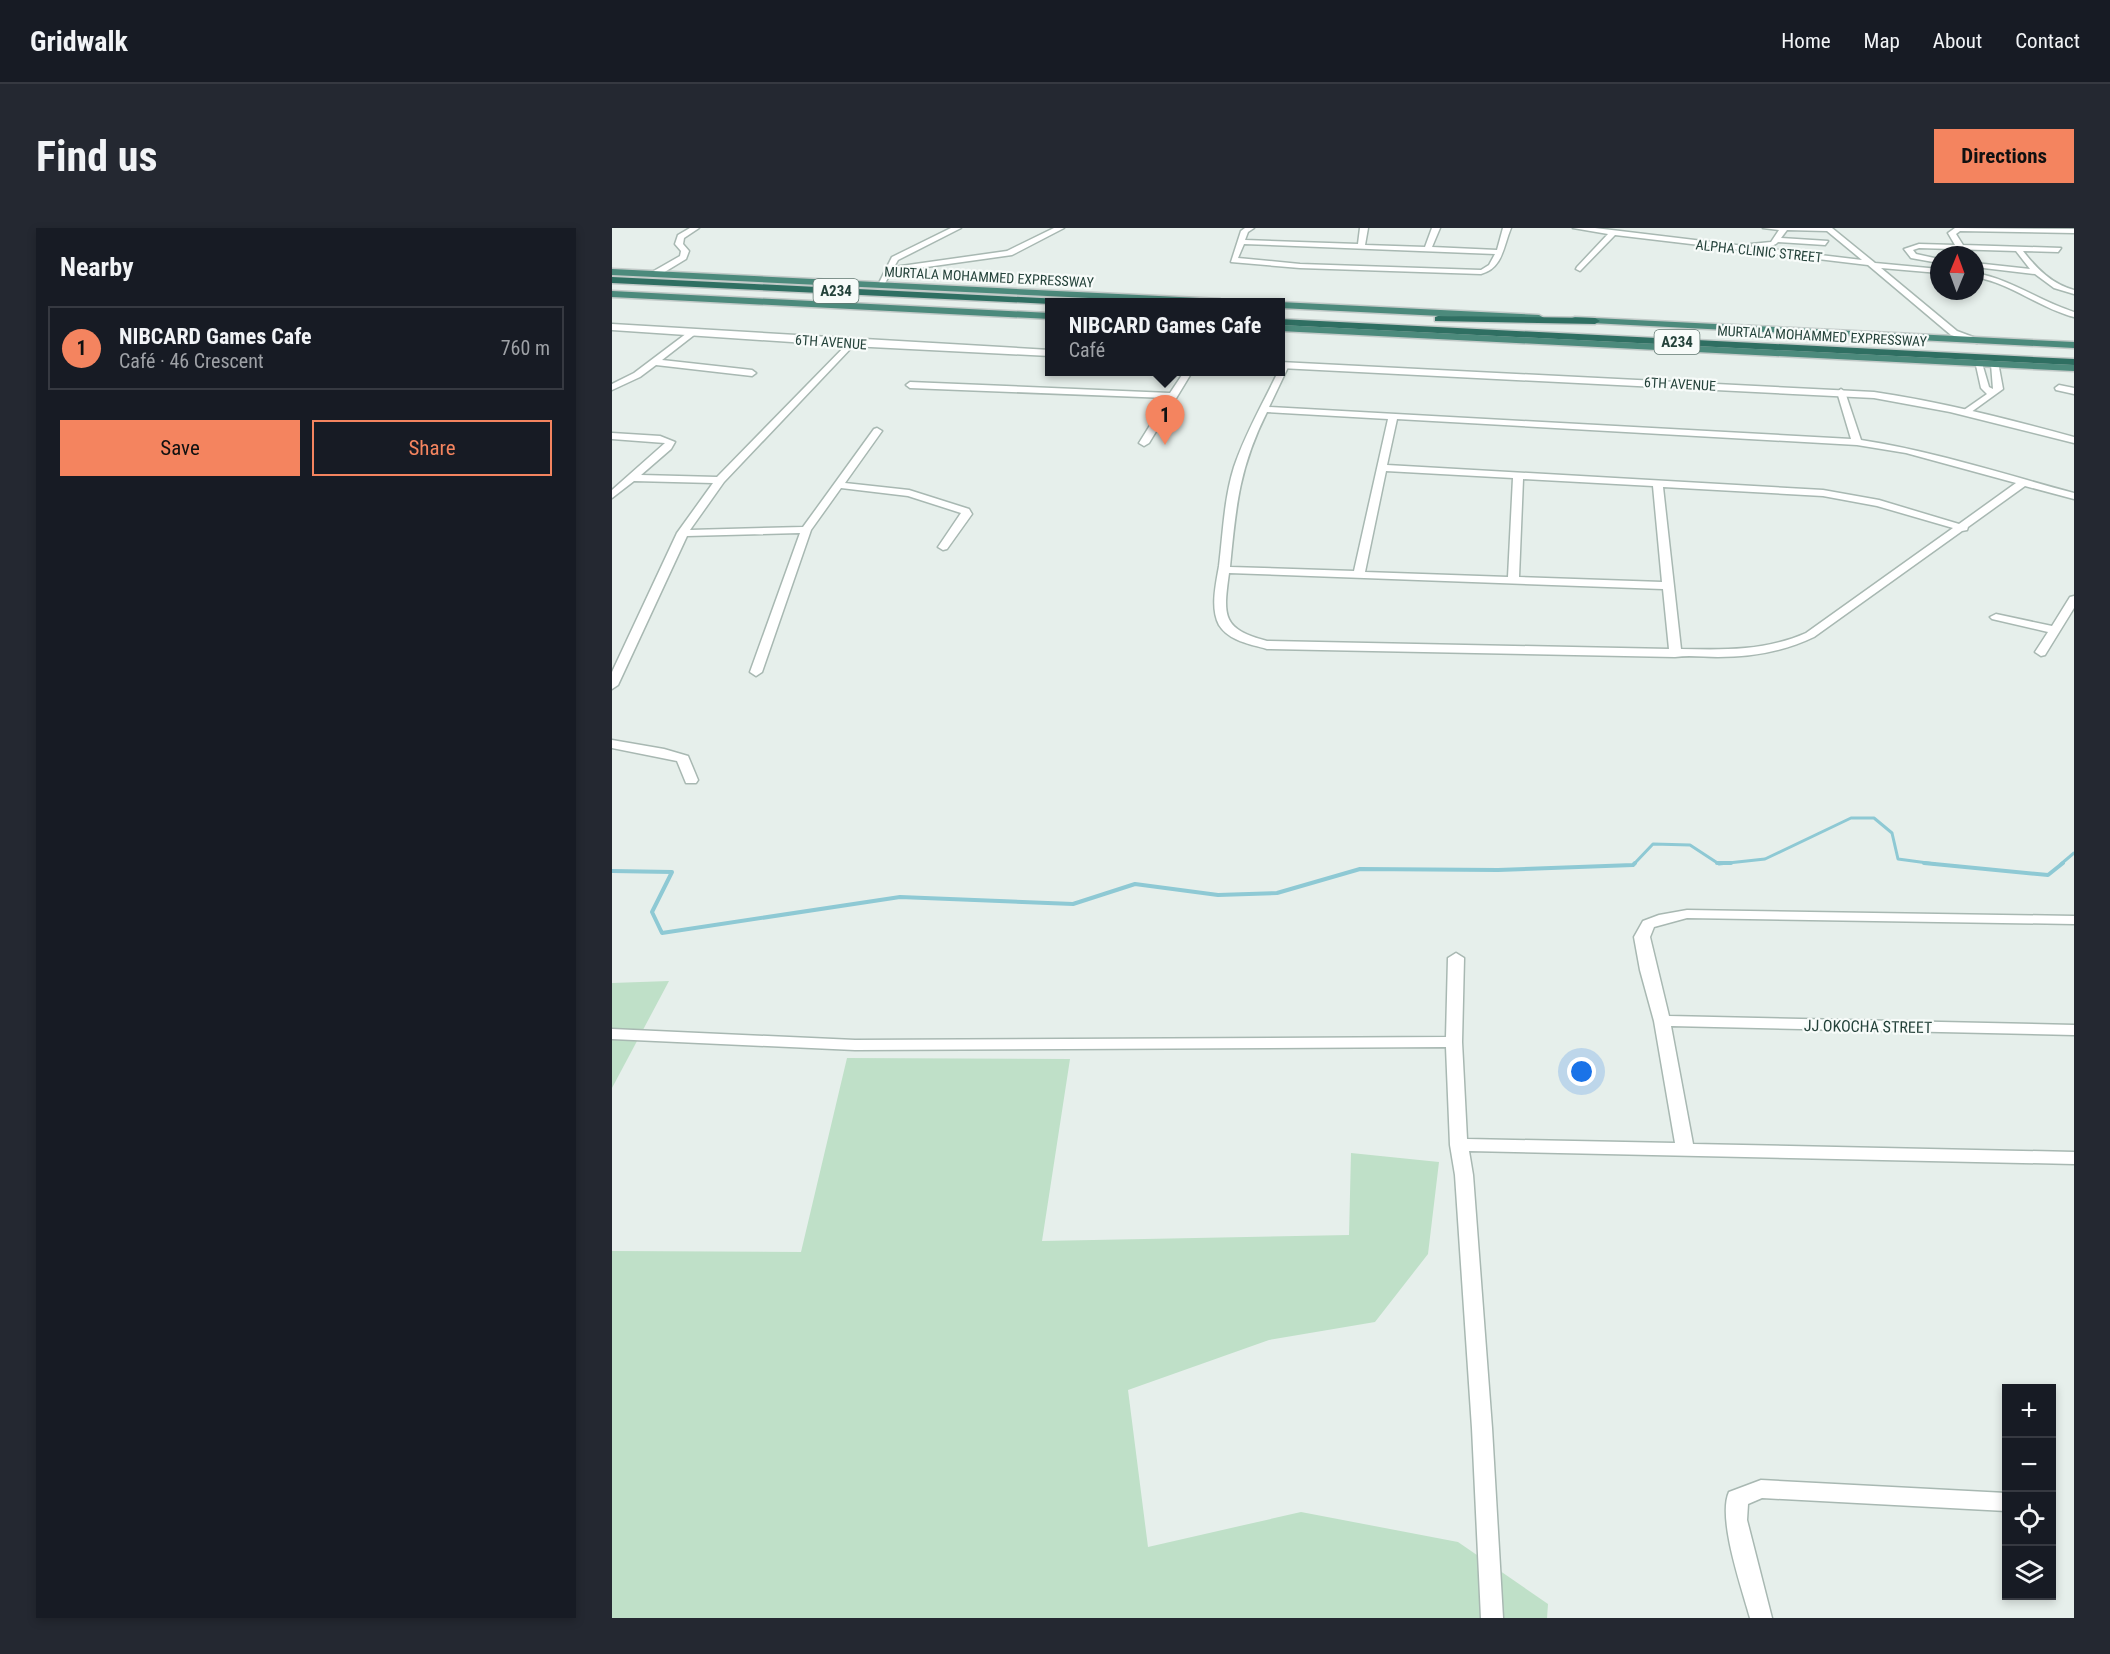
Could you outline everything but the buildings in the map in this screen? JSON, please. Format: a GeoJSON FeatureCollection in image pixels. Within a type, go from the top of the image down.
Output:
{"type":"FeatureCollection","features":[{"type":"Feature","properties":{"kind":"highway","name":"MURTALA MOHAMMED EXPRESSWAY"},"geometry":{"type":"LineString","coordinates":[[612,272],[1126,298]]}},
{"type":"Feature","properties":{"kind":"highway","name":"MURTALA MOHAMMED EXPRESSWAY"},"geometry":{"type":"LineString","coordinates":[[612,280],[1045,302]]}},
{"type":"Feature","properties":{"kind":"highway","name":"MURTALA MOHAMMED EXPRESSWAY"},"geometry":{"type":"LineString","coordinates":[[612,288],[1045,310]]}},
{"type":"Feature","properties":{"kind":"highway"},"geometry":{"type":"LineString","coordinates":[[612,294],[1045,316]]}},
{"type":"Feature","properties":{"kind":"highway","name":"MURTALA MOHAMMED EXPRESSWAY"},"geometry":{"type":"LineString","coordinates":[[1285,305],[2074,345]]}},
{"type":"Feature","properties":{"kind":"highway","name":"MURTALA MOHAMMED EXPRESSWAY"},"geometry":{"type":"LineString","coordinates":[[1285,314],[2074,353]]}},
{"type":"Feature","properties":{"kind":"highway"},"geometry":{"type":"LineString","coordinates":[[1403,320],[1453,318],[1595,321]]}},
{"type":"Feature","properties":{"kind":"highway","name":"MURTALA MOHAMMED EXPRESSWAY"},"geometry":{"type":"LineString","coordinates":[[1285,322],[2074,362]]}},
{"type":"Feature","properties":{"kind":"highway","name":"MURTALA MOHAMMED EXPRESSWAY"},"geometry":{"type":"LineString","coordinates":[[1285,328],[2074,368]]}},
{"type":"Feature","properties":{"kind":"highway"},"geometry":{"type":"LineString","coordinates":[[1442,330],[1519,340]]}},
{"type":"Feature","properties":{"kind":"street"},"geometry":{"type":"LineString","coordinates":[[655,274],[683,258],[685,251],[679,244],[681,237],[695,228]]}},
{"type":"Feature","properties":{"kind":"street"},"geometry":{"type":"LineString","coordinates":[[880,285],[895,259],[957,228]]}},
{"type":"Feature","properties":{"kind":"street"},"geometry":{"type":"LineString","coordinates":[[888,270],[1009,253],[1060,228]]}},
{"type":"Feature","properties":{"kind":"street"},"geometry":{"type":"LineString","coordinates":[[1250,228],[1245,231],[1234,260],[1323,267],[1481,272],[1492,269],[1507,228]]}},
{"type":"Feature","properties":{"kind":"street"},"geometry":{"type":"LineString","coordinates":[[1358,228],[1364,228],[1361,247]]}},
{"type":"Feature","properties":{"kind":"street"},"geometry":{"type":"LineString","coordinates":[[1428,249],[1436,228]]}},
{"type":"Feature","properties":{"kind":"street","name":"ALPHA CLINIC STREET"},"geometry":{"type":"LineString","coordinates":[[1577,228],[1612,234],[1930,270]]}},
{"type":"Feature","properties":{"kind":"street"},"geometry":{"type":"LineString","coordinates":[[1630,228],[1755,244],[1773,244],[1784,229]]}},
{"type":"Feature","properties":{"kind":"street"},"geometry":{"type":"LineString","coordinates":[[1767,228],[1828,228],[1954,333],[1977,340]]}},
{"type":"Feature","properties":{"kind":"street"},"geometry":{"type":"LineString","coordinates":[[1959,246],[1952,233],[1958,229],[2074,231]]}},
{"type":"Feature","properties":{"kind":"street"},"geometry":{"type":"LineString","coordinates":[[1580,269],[1612,234]]}},
{"type":"Feature","properties":{"kind":"street"},"geometry":{"type":"LineString","coordinates":[[1776,240],[1825,243]]}},
{"type":"Feature","properties":{"kind":"street"},"geometry":{"type":"LineString","coordinates":[[1241,242],[1499,252]]}},
{"type":"Feature","properties":{"kind":"street"},"geometry":{"type":"LineString","coordinates":[[1930,246],[1908,249],[1914,256],[1930,259]]}},
{"type":"Feature","properties":{"kind":"street"},"geometry":{"type":"LineString","coordinates":[[1984,248],[2058,250]]}},
{"type":"Feature","properties":{"kind":"street"},"geometry":{"type":"LineString","coordinates":[[2018,249],[2035,272],[2059,289],[2074,292]]}},
{"type":"Feature","properties":{"kind":"street"},"geometry":{"type":"LineString","coordinates":[[1984,268],[2035,272]]}},
{"type":"Feature","properties":{"kind":"street"},"geometry":{"type":"LineString","coordinates":[[1984,276],[2005,282],[2074,315]]}},
{"type":"Feature","properties":{"kind":"street","name":"6TH AVENUE"},"geometry":{"type":"LineString","coordinates":[[612,327],[1045,353]]}},
{"type":"Feature","properties":{"kind":"street"},"geometry":{"type":"LineString","coordinates":[[612,387],[627,381],[694,332]]}},
{"type":"Feature","properties":{"kind":"street"},"geometry":{"type":"LineString","coordinates":[[1942,338],[1954,333]]}},
{"type":"Feature","properties":{"kind":"street"},"geometry":{"type":"LineString","coordinates":[[612,685],[682,533],[720,480],[851,343]]}},
{"type":"Feature","properties":{"kind":"street"},"geometry":{"type":"LineString","coordinates":[[654,362],[752,373]]}},
{"type":"Feature","properties":{"kind":"street"},"geometry":{"type":"LineString","coordinates":[[1978,363],[1985,388],[1992,393]]}},
{"type":"Feature","properties":{"kind":"street"},"geometry":{"type":"LineString","coordinates":[[1967,412],[1999,389],[1995,364]]}},
{"type":"Feature","properties":{"kind":"street","name":"6TH AVENUE"},"geometry":{"type":"LineString","coordinates":[[1285,365],[1841,392],[1908,399],[2074,440]]}},
{"type":"Feature","properties":{"kind":"street"},"geometry":{"type":"LineString","coordinates":[[1144,443],[1186,376]]}},
{"type":"Feature","properties":{"kind":"street"},"geometry":{"type":"LineString","coordinates":[[1278,376],[1239,467],[1224,570],[1221,611],[1230,631],[1267,645],[1750,653],[1794,643],[1810,635],[1963,528],[2024,482]]}},
{"type":"Feature","properties":{"kind":"street"},"geometry":{"type":"LineString","coordinates":[[910,385],[1173,396]]}},
{"type":"Feature","properties":{"kind":"street"},"geometry":{"type":"LineString","coordinates":[[2059,388],[2074,391]]}},
{"type":"Feature","properties":{"kind":"street"},"geometry":{"type":"LineString","coordinates":[[1841,392],[1857,442]]}},
{"type":"Feature","properties":{"kind":"street"},"geometry":{"type":"LineString","coordinates":[[1265,409],[1857,442],[1907,450],[2074,496]]}},
{"type":"Feature","properties":{"kind":"street"},"geometry":{"type":"LineString","coordinates":[[1359,574],[1384,468],[1393,416]]}},
{"type":"Feature","properties":{"kind":"street"},"geometry":{"type":"LineString","coordinates":[[756,672],[806,530],[877,431]]}},
{"type":"Feature","properties":{"kind":"street"},"geometry":{"type":"LineString","coordinates":[[612,436],[660,439],[670,442],[669,447],[612,495]]}},
{"type":"Feature","properties":{"kind":"street"},"geometry":{"type":"LineString","coordinates":[[1384,468],[1833,495],[1879,503],[1963,528]]}},
{"type":"Feature","properties":{"kind":"street"},"geometry":{"type":"LineString","coordinates":[[1513,580],[1518,475]]}},
{"type":"Feature","properties":{"kind":"street"},"geometry":{"type":"LineString","coordinates":[[632,478],[720,480]]}},
{"type":"Feature","properties":{"kind":"street"},"geometry":{"type":"LineString","coordinates":[[1658,483],[1675,653]]}},
{"type":"Feature","properties":{"kind":"street"},"geometry":{"type":"LineString","coordinates":[[838,485],[909,493],[965,511],[967,514],[943,547]]}},
{"type":"Feature","properties":{"kind":"street"},"geometry":{"type":"LineString","coordinates":[[682,533],[806,530]]}},
{"type":"Feature","properties":{"kind":"street"},"geometry":{"type":"LineString","coordinates":[[1224,570],[1668,586]]}},
{"type":"Feature","properties":{"kind":"street"},"geometry":{"type":"LineString","coordinates":[[2041,652],[2074,599]]}},
{"type":"Feature","properties":{"kind":"street"},"geometry":{"type":"LineString","coordinates":[[1996,617],[2056,630]]}},
{"type":"Feature","properties":{"kind":"street"},"geometry":{"type":"LineString","coordinates":[[612,744],[683,759],[691,780]]}},
{"type":"Feature","properties":{"kind":"street"},"geometry":{"type":"LineString","coordinates":[[1685,1149],[1662,1021],[1648,970],[1642,937],[1648,924],[1664,918],[1687,914],[2074,920]]}},
{"type":"Feature","properties":{"kind":"street"},"geometry":{"type":"LineString","coordinates":[[1456,958],[1454,1042],[1459,1145],[1464,1175],[1482,1428],[1492,1618]]}},
{"type":"Feature","properties":{"kind":"street","name":"JJ OKOCHA STREET"},"geometry":{"type":"LineString","coordinates":[[1662,1021],[2074,1030]]}},
{"type":"Feature","properties":{"kind":"street"},"geometry":{"type":"LineString","coordinates":[[612,1034],[855,1045],[1454,1042]]}},
{"type":"Feature","properties":{"kind":"street"},"geometry":{"type":"LineString","coordinates":[[1459,1145],[2074,1158]]}},
{"type":"Feature","properties":{"kind":"street"},"geometry":{"type":"LineString","coordinates":[[1761,1618],[1736,1520],[1737,1499],[1761,1489],[2002,1502]]}},
{"type":"Feature","properties":{"kind":"green space"},"geometry":{"type":"Polygon","coordinates":[[[669,981],[612,1088],[612,983],[669,981]]]}},
{"type":"Feature","properties":{"kind":"green space"},"geometry":{"type":"Polygon","coordinates":[[[847,1058],[1070,1059],[1042,1241],[1349,1235],[1351,1153],[1439,1162],[1428,1254],[1375,1322],[1269,1340],[1128,1390],[1148,1547],[1301,1512],[1458,1542],[1548,1604],[1547,1618],[612,1618],[612,1251],[801,1252],[847,1058]]]}},
{"type":"Feature","properties":{"kind":"waterway"},"geometry":{"type":"LineString","coordinates":[[1728,863],[1765,859],[1851,818],[1874,818],[1892,833],[1898,859],[1935,864]]}},
{"type":"Feature","properties":{"kind":"waterway"},"geometry":{"type":"LineString","coordinates":[[1634,864],[1653,844],[1690,845],[1717,863]]}},
{"type":"Feature","properties":{"kind":"waterway"},"geometry":{"type":"LineString","coordinates":[[2061,864],[2074,853]]}},
{"type":"Feature","properties":{"kind":"waterway"},"geometry":{"type":"LineString","coordinates":[[1717,863],[1728,863]]}},
{"type":"Feature","properties":{"kind":"waterway"},"geometry":{"type":"LineString","coordinates":[[1717,863],[1728,863]]}},
{"type":"Feature","properties":{"kind":"waterway"},"geometry":{"type":"LineString","coordinates":[[1924,863],[2048,875],[2063,863]]}},
{"type":"Feature","properties":{"kind":"waterway"},"geometry":{"type":"LineString","coordinates":[[612,871],[672,872],[652,912],[662,933],[900,897],[1073,904],[1135,884],[1218,895],[1277,893],[1360,869],[1498,870],[1634,864]]}},
{"type":"Feature","properties":{"kind":"place","name":"NIBCARD Games Cafe"},"geometry":{"type":"Point","coordinates":[1165,445]}}]}
